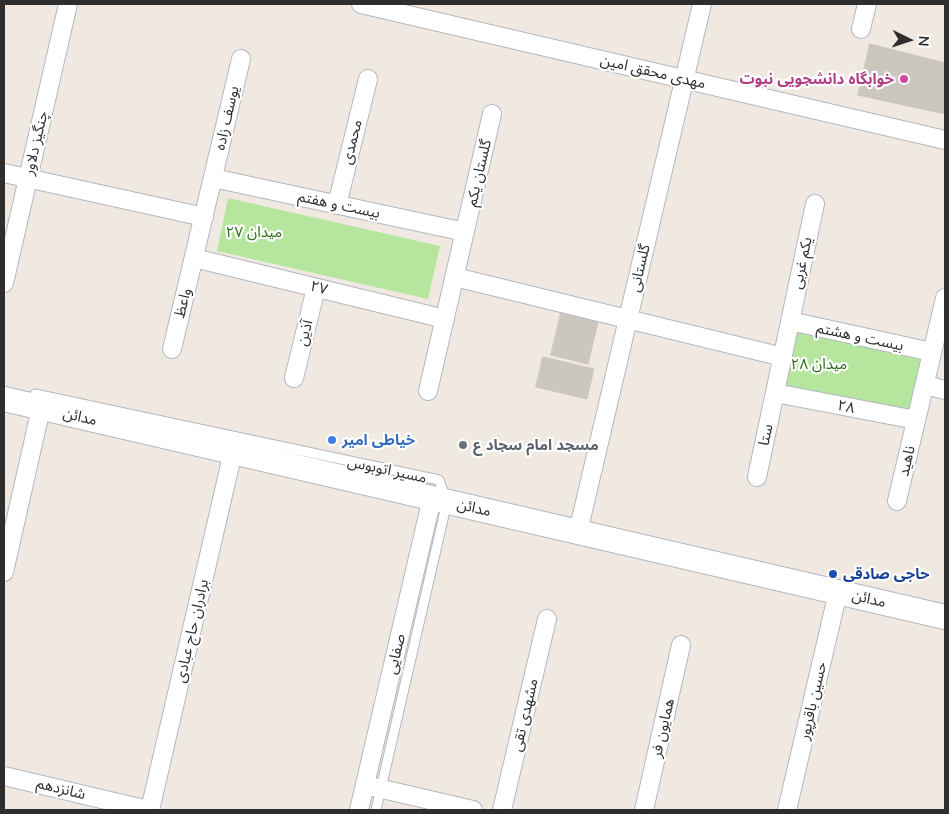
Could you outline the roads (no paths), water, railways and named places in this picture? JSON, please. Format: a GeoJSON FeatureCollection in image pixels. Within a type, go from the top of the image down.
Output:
{"type":"FeatureCollection","features":[{"type":"Feature","properties":{"kind":"main road","name":"مدائن"},"geometry":{"type":"LineString","coordinates":[[13,396],[41,408],[945,616]]}},
{"type":"Feature","properties":{"kind":"street","name":"چنگیز دلاور"},"geometry":{"type":"LineString","coordinates":[[4,283],[68,4]]}},
{"type":"Feature","properties":{"kind":"street","name":"مهدی محقق امین"},"geometry":{"type":"LineString","coordinates":[[360,4],[945,140]]}},
{"type":"Feature","properties":{"kind":"street","name":"گلستانی"},"geometry":{"type":"LineString","coordinates":[[578,532],[702,4]]}},
{"type":"Feature","properties":{"kind":"street"},"geometry":{"type":"LineString","coordinates":[[861,29],[867,4]]}},
{"type":"Feature","properties":{"kind":"street","name":"یوسف زاده"},"geometry":{"type":"LineString","coordinates":[[204,217],[242,59]]}},
{"type":"Feature","properties":{"kind":"street","name":"محمدی"},"geometry":{"type":"LineString","coordinates":[[337,205],[368,79]]}},
{"type":"Feature","properties":{"kind":"street","name":"گلستان یکم"},"geometry":{"type":"LineString","coordinates":[[428,391],[492,114]]}},
{"type":"Feature","properties":{"kind":"street"},"geometry":{"type":"LineString","coordinates":[[4,174],[204,217]]}},
{"type":"Feature","properties":{"kind":"street","name":"بیست و هفتم"},"geometry":{"type":"LineString","coordinates":[[213,178],[465,232]]}},
{"type":"Feature","properties":{"kind":"street","name":"یکم غربی"},"geometry":{"type":"LineString","coordinates":[[790,321],[815,204]]}},
{"type":"Feature","properties":{"kind":"street","name":"واعظ"},"geometry":{"type":"LineString","coordinates":[[172,349],[204,217]]}},
{"type":"Feature","properties":{"kind":"street","name":"۲۷"},"geometry":{"type":"LineString","coordinates":[[194,258],[445,319]]}},
{"type":"Feature","properties":{"kind":"street"},"geometry":{"type":"LineString","coordinates":[[455,277],[783,356]]}},
{"type":"Feature","properties":{"kind":"street","name":"آذین"},"geometry":{"type":"LineString","coordinates":[[294,378],[316,288]]}},
{"type":"Feature","properties":{"kind":"street"},"geometry":{"type":"LineString","coordinates":[[916,420],[945,298]]}},
{"type":"Feature","properties":{"kind":"street"},"geometry":{"type":"LineString","coordinates":[[775,393],[790,321]]}},
{"type":"Feature","properties":{"kind":"street","name":"بیست و هشتم"},"geometry":{"type":"LineString","coordinates":[[790,321],[932,352]]}},
{"type":"Feature","properties":{"kind":"street"},"geometry":{"type":"LineString","coordinates":[[925,385],[945,390]]}},
{"type":"Feature","properties":{"kind":"street","name":"۲۸"},"geometry":{"type":"LineString","coordinates":[[775,393],[916,420]]}},
{"type":"Feature","properties":{"kind":"street","name":"ستا"},"geometry":{"type":"LineString","coordinates":[[757,477],[775,393]]}},
{"type":"Feature","properties":{"kind":"street"},"geometry":{"type":"LineString","coordinates":[[4,572],[41,408]]}},
{"type":"Feature","properties":{"kind":"street","name":"ناهید"},"geometry":{"type":"LineString","coordinates":[[897,501],[916,420]]}},
{"type":"Feature","properties":{"kind":"street","name":"برادران حاج عبادی"},"geometry":{"type":"LineString","coordinates":[[149,810],[233,452]]}},
{"type":"Feature","properties":{"kind":"street","name":"صفایی"},"geometry":{"type":"LineString","coordinates":[[359,810],[373,787],[439,500]]}},
{"type":"Feature","properties":{"kind":"street","name":"حسین باقرپور"},"geometry":{"type":"LineString","coordinates":[[787,810],[838,592]]}},
{"type":"Feature","properties":{"kind":"street","name":"مشهدی تقی"},"geometry":{"type":"LineString","coordinates":[[502,810],[547,619]]}},
{"type":"Feature","properties":{"kind":"street","name":"همایون فر"},"geometry":{"type":"LineString","coordinates":[[644,810],[681,645]]}},
{"type":"Feature","properties":{"kind":"street","name":"شانزدهم"},"geometry":{"type":"LineString","coordinates":[[4,776],[149,810]]}},
{"type":"Feature","properties":{"kind":"street"},"geometry":{"type":"LineString","coordinates":[[373,787],[473,810]]}},
{"type":"Feature","properties":{"kind":"lane","name":"مسیر اتوبوس"},"geometry":{"type":"LineString","coordinates":[[13,396],[440,480],[439,500]]}},
{"type":"Feature","properties":{"kind":"lane"},"geometry":{"type":"LineString","coordinates":[[373,787],[376,810]]}},
{"type":"Feature","properties":{"kind":"place","name":"خوابگاه دانشجویی نبوت"},"geometry":{"type":"Point","coordinates":[904,79]}},
{"type":"Feature","properties":{"kind":"place","name":"خیاطی امیر"},"geometry":{"type":"Point","coordinates":[332,440]}},
{"type":"Feature","properties":{"kind":"place","name":"مسجد امام سجاد ع"},"geometry":{"type":"Point","coordinates":[463,445]}},
{"type":"Feature","properties":{"kind":"place","name":"حاجی صادقی"},"geometry":{"type":"Point","coordinates":[833,574]}},
{"type":"Feature","properties":{"kind":"park label","name":"میدان ۲۷"},"geometry":{"type":"Point","coordinates":[254,232]}},
{"type":"Feature","properties":{"kind":"park label","name":"میدان ۲۸"},"geometry":{"type":"Point","coordinates":[819,364]}}]}
